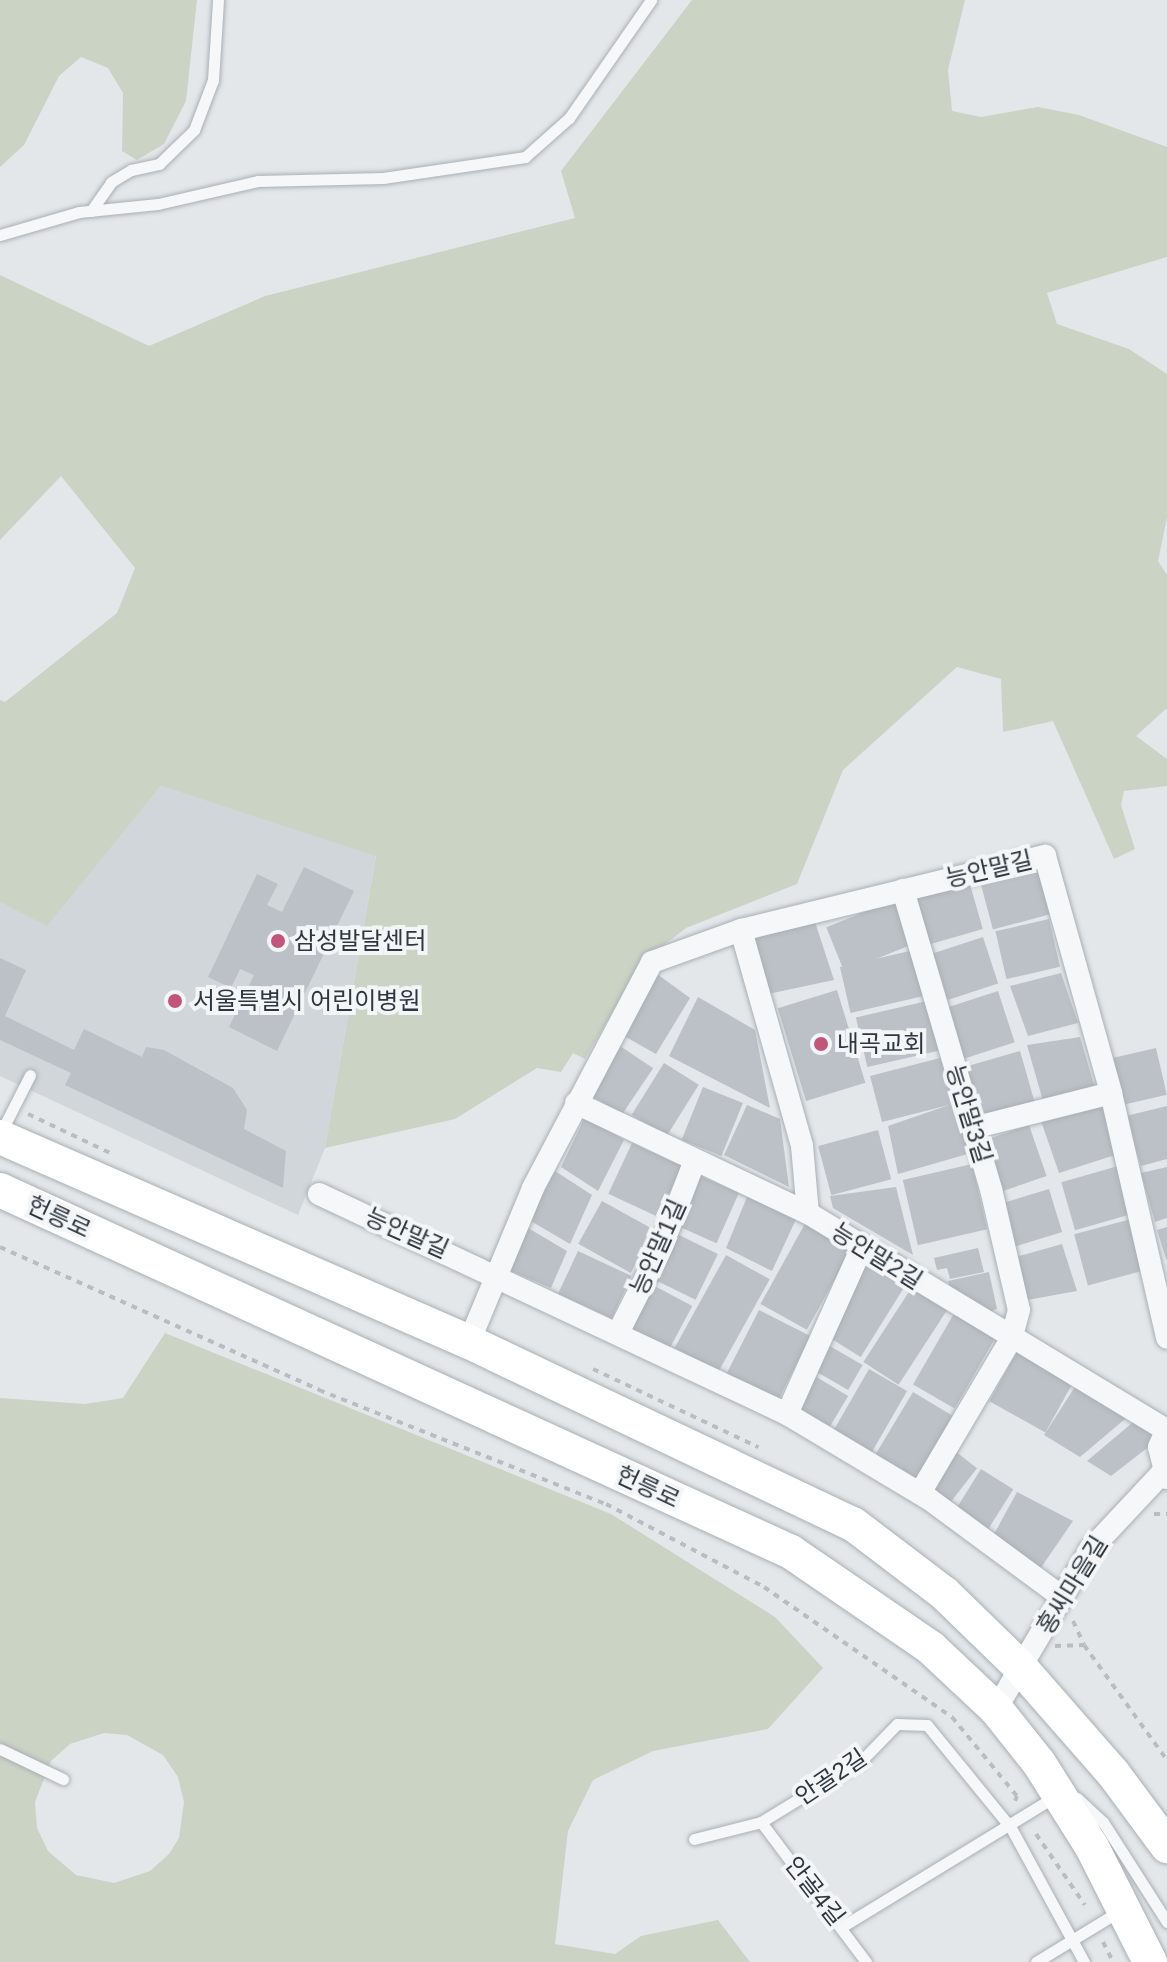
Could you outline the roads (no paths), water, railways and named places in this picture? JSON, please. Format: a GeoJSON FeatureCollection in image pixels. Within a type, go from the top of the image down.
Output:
{"type":"FeatureCollection","features":[{"type":"Feature","properties":{"kind":"main road","name":"헌릉로"},"geometry":{"type":"LineString","coordinates":[[0,1136],[469,1342],[853,1524],[944,1593],[1021,1668],[1160,1842]]}},
{"type":"Feature","properties":{"kind":"main road","name":"헌릉로"},"geometry":{"type":"LineString","coordinates":[[0,1190],[791,1552],[931,1648],[996,1709],[1039,1763],[1125,1907],[1150,1962]]}},
{"type":"Feature","properties":{"kind":"street","name":"능안말길"},"geometry":{"type":"LineString","coordinates":[[469,1342],[495,1273],[576,1103],[652,962],[741,930],[1045,856],[1111,1093],[1167,1338]]}},
{"type":"Feature","properties":{"kind":"street","name":"능안말3길"},"geometry":{"type":"LineString","coordinates":[[903,890],[973,1128],[1019,1310],[1011,1339]]}},
{"type":"Feature","properties":{"kind":"street"},"geometry":{"type":"LineString","coordinates":[[741,930],[802,1146],[808,1213]]}},
{"type":"Feature","properties":{"kind":"street"},"geometry":{"type":"LineString","coordinates":[[973,1128],[1111,1093]]}},
{"type":"Feature","properties":{"kind":"street","name":"능안말2길"},"geometry":{"type":"LineString","coordinates":[[576,1103],[808,1213],[1011,1339],[1167,1430]]}},
{"type":"Feature","properties":{"kind":"street","name":"능안말1길"},"geometry":{"type":"LineString","coordinates":[[618,1333],[662,1246],[695,1160]]}},
{"type":"Feature","properties":{"kind":"street","name":"능안말길"},"geometry":{"type":"LineString","coordinates":[[319,1194],[495,1273]]}},
{"type":"Feature","properties":{"kind":"street"},"geometry":{"type":"LineString","coordinates":[[787,1414],[862,1247]]}},
{"type":"Feature","properties":{"kind":"street"},"geometry":{"type":"LineString","coordinates":[[495,1273],[787,1414],[920,1493],[1062,1597]]}},
{"type":"Feature","properties":{"kind":"street"},"geometry":{"type":"LineString","coordinates":[[920,1493],[1011,1339]]}},
{"type":"Feature","properties":{"kind":"street"},"geometry":{"type":"LineString","coordinates":[[1165,1475],[1159,1447],[1167,1430]]}},
{"type":"Feature","properties":{"kind":"street","name":"홍씨마을길"},"geometry":{"type":"LineString","coordinates":[[996,1709],[1098,1539],[1165,1475]]}},
{"type":"Feature","properties":{"kind":"lane"},"geometry":{"type":"LineString","coordinates":[[91,211],[111,182],[131,170],[159,164],[194,130],[213,80],[218,0]]}},
{"type":"Feature","properties":{"kind":"lane"},"geometry":{"type":"LineString","coordinates":[[0,235],[91,211],[158,204],[258,181],[383,178],[525,157],[569,118],[651,0]]}},
{"type":"Feature","properties":{"kind":"lane"},"geometry":{"type":"LineString","coordinates":[[0,1136],[30,1075]]}},
{"type":"Feature","properties":{"kind":"lane","name":"안골2길"},"geometry":{"type":"LineString","coordinates":[[694,1839],[761,1822],[862,1760],[897,1724],[927,1725],[1011,1828],[1084,1962]]}},
{"type":"Feature","properties":{"kind":"lane"},"geometry":{"type":"LineString","coordinates":[[0,1749],[63,1779]]}},
{"type":"Feature","properties":{"kind":"lane"},"geometry":{"type":"LineString","coordinates":[[1039,1763],[1103,1822],[1167,1922]]}},
{"type":"Feature","properties":{"kind":"lane"},"geometry":{"type":"LineString","coordinates":[[843,1926],[1011,1828],[1058,1795]]}},
{"type":"Feature","properties":{"kind":"lane","name":"안골4길"},"geometry":{"type":"LineString","coordinates":[[761,1822],[843,1926],[866,1962]]}},
{"type":"Feature","properties":{"kind":"lane"},"geometry":{"type":"LineString","coordinates":[[1036,1962],[1125,1907]]}},
{"type":"Feature","properties":{"kind":"place","name":"삼성발달센터"},"geometry":{"type":"Point","coordinates":[278,941]}},
{"type":"Feature","properties":{"kind":"place","name":"서울특별시 어린이병원"},"geometry":{"type":"Point","coordinates":[175,1001]}},
{"type":"Feature","properties":{"kind":"place","name":"내곡교회"},"geometry":{"type":"Point","coordinates":[821,1044]}}]}
